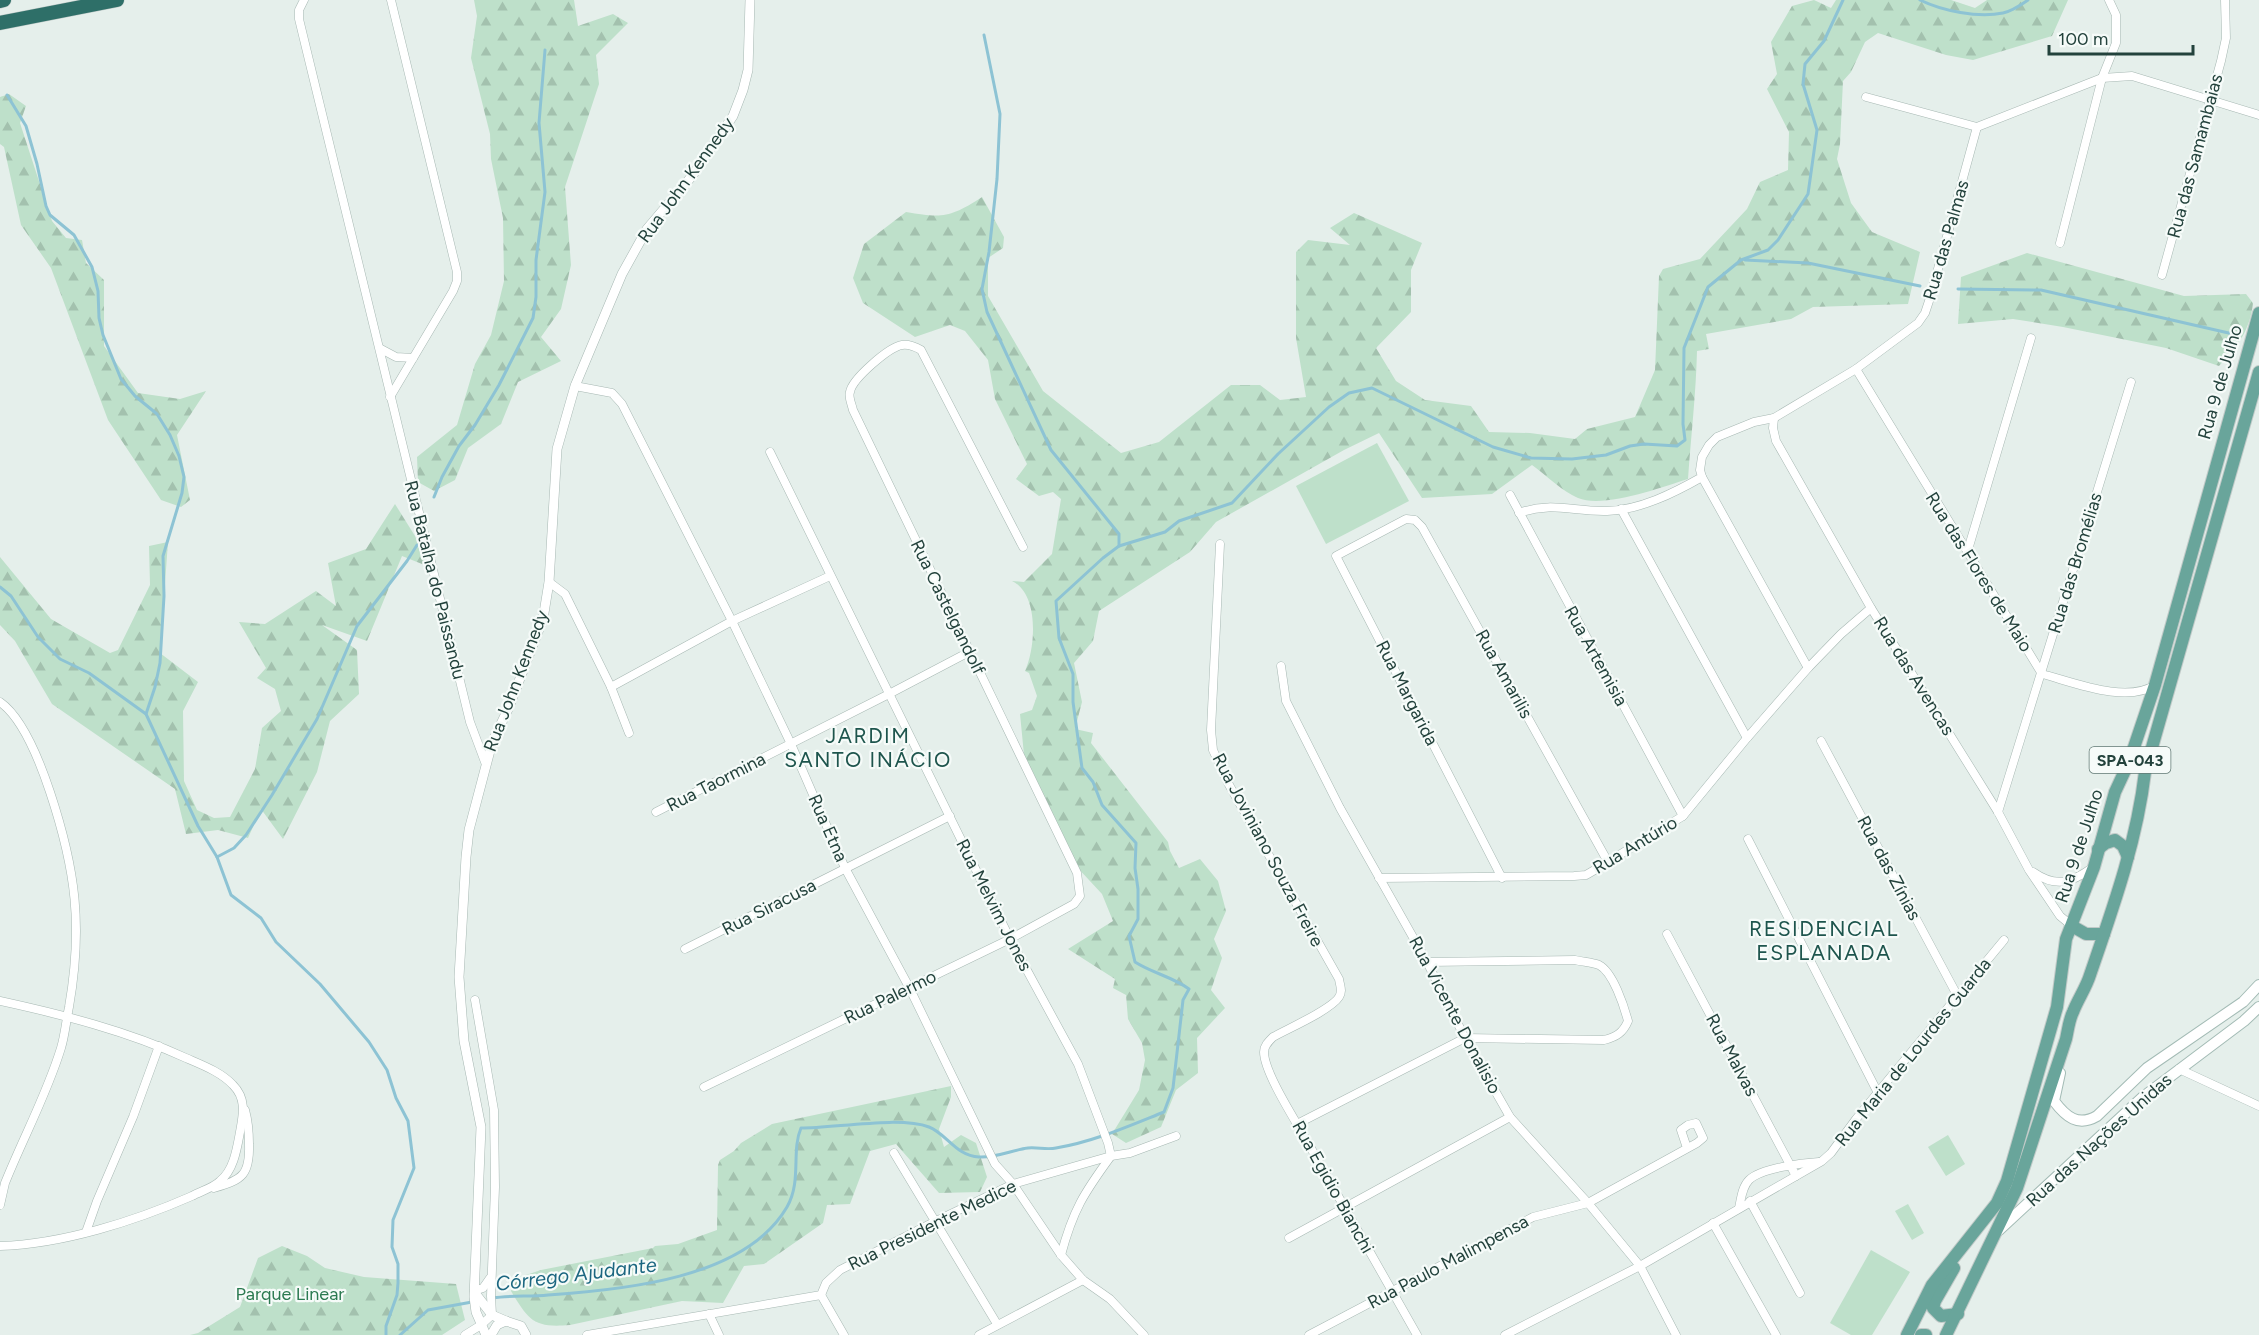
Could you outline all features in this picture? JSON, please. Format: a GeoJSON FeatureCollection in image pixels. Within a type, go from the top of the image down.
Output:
{"type":"FeatureCollection","features":[{"type":"Feature","properties":{"kind":"highway"},"geometry":{"type":"LineString","coordinates":[[0,23],[117,0]]}},
{"type":"Feature","properties":{"kind":"main road","name":"Rua 9 de Julho"},"geometry":{"type":"LineString","coordinates":[[1907,1335],[1932,1285],[1996,1203],[2007,1181],[2057,1007],[2065,947],[2094,867],[2113,799],[2135,746],[2155,685],[2259,313]]}},
{"type":"Feature","properties":{"kind":"main road","name":"Rua 9 de Julho"},"geometry":{"type":"LineString","coordinates":[[1946,1335],[2018,1188],[2067,1039],[2072,1014],[2087,985],[2104,934],[2128,857],[2142,799],[2145,772],[2259,372]]}},
{"type":"Feature","properties":{"kind":"main road"},"geometry":{"type":"LineString","coordinates":[[2098,849],[2115,840],[2122,846],[2128,857]]}},
{"type":"Feature","properties":{"kind":"main road"},"geometry":{"type":"LineString","coordinates":[[2072,926],[2086,934],[2104,934]]}},
{"type":"Feature","properties":{"kind":"main road","name":"Rua das Nações Unidas"},"geometry":{"type":"LineString","coordinates":[[2067,1039],[2054,1101],[2069,1118],[2089,1121],[2147,1068],[2243,1002],[2259,985]]}},
{"type":"Feature","properties":{"kind":"main road","name":"Rua das Nações Unidas"},"geometry":{"type":"LineString","coordinates":[[1999,1230],[2143,1097],[2244,1021],[2259,1007]]}},
{"type":"Feature","properties":{"kind":"main road"},"geometry":{"type":"LineString","coordinates":[[1958,1314],[1941,1316],[1933,1308],[1935,1301],[1951,1272],[1992,1220],[1996,1203]]}},
{"type":"Feature","properties":{"kind":"main road"},"geometry":{"type":"LineString","coordinates":[[1921,1335],[1926,1335]]}},
{"type":"Feature","properties":{"kind":"street","name":"Rua Batalha do Paissandu"},"geometry":{"type":"LineString","coordinates":[[304,0],[298,10],[299,19],[470,722],[485,762]]}},
{"type":"Feature","properties":{"kind":"street"},"geometry":{"type":"LineString","coordinates":[[390,397],[453,291],[457,280],[457,272],[391,0]]}},
{"type":"Feature","properties":{"kind":"street","name":"Rua John Kennedy"},"geometry":{"type":"LineString","coordinates":[[486,1335],[481,1325],[484,1311],[475,1294],[481,1127],[464,1041],[459,977],[465,857],[469,830],[485,762],[543,619],[549,582],[557,449],[575,386],[622,274],[646,229],[692,177],[733,116],[748,70],[750,0]]}},
{"type":"Feature","properties":{"kind":"street"},"geometry":{"type":"LineString","coordinates":[[2060,243],[2102,78],[2116,43],[2114,9],[2109,0]]}},
{"type":"Feature","properties":{"kind":"street","name":"Rua das Samambaias"},"geometry":{"type":"LineString","coordinates":[[2162,275],[2226,38],[2225,0]]}},
{"type":"Feature","properties":{"kind":"street"},"geometry":{"type":"LineString","coordinates":[[1866,98],[1977,128],[2102,78],[2132,76],[2259,115]]}},
{"type":"Feature","properties":{"kind":"street","name":"Rua das Palmas"},"geometry":{"type":"LineString","coordinates":[[1702,477],[1700,470],[1702,457],[1708,445],[1717,437],[1754,422],[1774,418],[1856,369],[1918,322],[1925,313],[1977,128]]}},
{"type":"Feature","properties":{"kind":"street"},"geometry":{"type":"LineString","coordinates":[[1967,553],[2031,338]]}},
{"type":"Feature","properties":{"kind":"street","name":"Rua Castelgandolf"},"geometry":{"type":"LineString","coordinates":[[1023,547],[921,350],[911,345],[901,345],[888,350],[853,384],[849,394],[853,410],[1077,873],[1081,892],[1074,904]]}},
{"type":"Feature","properties":{"kind":"street"},"geometry":{"type":"LineString","coordinates":[[381,349],[396,357],[413,358]]}},
{"type":"Feature","properties":{"kind":"street","name":"Rua das Flores de Maio"},"geometry":{"type":"LineString","coordinates":[[1856,369],[2042,674]]}},
{"type":"Feature","properties":{"kind":"street","name":"Rua das Bromélias"},"geometry":{"type":"LineString","coordinates":[[1998,812],[2131,382]]}},
{"type":"Feature","properties":{"kind":"street","name":"Rua Etna"},"geometry":{"type":"LineString","coordinates":[[575,386],[612,393],[622,404],[732,621],[791,744],[845,868],[909,987],[995,1164],[1013,1184],[1061,1256]]}},
{"type":"Feature","properties":{"kind":"street","name":"Rua das Avencas"},"geometry":{"type":"LineString","coordinates":[[1774,418],[1773,428],[1776,441],[1871,608],[1998,812],[2029,870],[2060,916],[2072,926]]}},
{"type":"Feature","properties":{"kind":"street","name":"Rua Melvim Jones"},"geometry":{"type":"LineString","coordinates":[[770,452],[1010,939],[1078,1064],[1111,1156]]}},
{"type":"Feature","properties":{"kind":"street"},"geometry":{"type":"LineString","coordinates":[[1519,513],[1535,507],[1547,506],[1599,511],[1621,509],[1664,497],[1702,477],[1808,668]]}},
{"type":"Feature","properties":{"kind":"street","name":"Rua Artemisia"},"geometry":{"type":"LineString","coordinates":[[1510,495],[1683,816]]}},
{"type":"Feature","properties":{"kind":"street"},"geometry":{"type":"LineString","coordinates":[[1621,509],[1747,738]]}},
{"type":"Feature","properties":{"kind":"street","name":"Rua Amarilis"},"geometry":{"type":"LineString","coordinates":[[1383,531],[1411,519],[1422,527],[1608,862]]}},
{"type":"Feature","properties":{"kind":"street","name":"Rua Margarida"},"geometry":{"type":"LineString","coordinates":[[1383,531],[1336,556],[1502,878]]}},
{"type":"Feature","properties":{"kind":"street","name":"Rua Joviniano Souza Freire"},"geometry":{"type":"LineString","coordinates":[[1220,544],[1211,730],[1213,750],[1237,800],[1339,979],[1341,989],[1339,997],[1332,1005],[1273,1037]]}},
{"type":"Feature","properties":{"kind":"street"},"geometry":{"type":"LineString","coordinates":[[611,687],[732,621],[830,576]]}},
{"type":"Feature","properties":{"kind":"street"},"geometry":{"type":"LineString","coordinates":[[549,582],[565,594],[611,687],[629,733]]}},
{"type":"Feature","properties":{"kind":"street","name":"Rua Antúrio"},"geometry":{"type":"LineString","coordinates":[[1379,878],[1586,875],[1683,816],[1808,668],[1841,634],[1871,608]]}},
{"type":"Feature","properties":{"kind":"street","name":"Rua Taormina"},"geometry":{"type":"LineString","coordinates":[[656,812],[969,652]]}},
{"type":"Feature","properties":{"kind":"street","name":"Rua Vicente Donalisio"},"geometry":{"type":"LineString","coordinates":[[1281,666],[1286,701],[1340,808],[1427,962],[1465,1038],[1510,1117],[1588,1203],[1640,1266],[1676,1335]]}},
{"type":"Feature","properties":{"kind":"street"},"geometry":{"type":"LineString","coordinates":[[2042,674],[2124,693],[2143,691],[2155,685]]}},
{"type":"Feature","properties":{"kind":"street"},"geometry":{"type":"LineString","coordinates":[[0,1205],[5,1183],[61,1047],[76,961],[78,922],[72,867],[65,837],[44,773],[19,723],[1,702]]}},
{"type":"Feature","properties":{"kind":"street","name":"Rua das Zínias"},"geometry":{"type":"LineString","coordinates":[[1821,741],[1957,996]]}},
{"type":"Feature","properties":{"kind":"street","name":"Rua Siracusa"},"geometry":{"type":"LineString","coordinates":[[685,949],[950,816]]}},
{"type":"Feature","properties":{"kind":"street"},"geometry":{"type":"LineString","coordinates":[[1748,839],[1878,1093]]}},
{"type":"Feature","properties":{"kind":"street"},"geometry":{"type":"LineString","coordinates":[[2029,870],[2043,879],[2066,882],[2094,867]]}},
{"type":"Feature","properties":{"kind":"street","name":"Rua Palermo"},"geometry":{"type":"LineString","coordinates":[[704,1087],[1010,939],[1074,904]]}},
{"type":"Feature","properties":{"kind":"street","name":"Rua Malvas"},"geometry":{"type":"LineString","coordinates":[[1667,934],[1796,1176]]}},
{"type":"Feature","properties":{"kind":"street","name":"Rua Maria de Lourdes Guarda"},"geometry":{"type":"LineString","coordinates":[[1739,1208],[1822,1161],[1831,1153],[2004,940]]}},
{"type":"Feature","properties":{"kind":"street"},"geometry":{"type":"LineString","coordinates":[[1298,1124],[1465,1038],[1604,1040],[1614,1038],[1624,1030],[1628,1021],[1611,979],[1602,966],[1575,960],[1427,962]]}},
{"type":"Feature","properties":{"kind":"street"},"geometry":{"type":"LineString","coordinates":[[465,1335],[481,1325],[484,1311],[491,1274],[495,1187],[494,1110],[475,1000]]}},
{"type":"Feature","properties":{"kind":"street"},"geometry":{"type":"LineString","coordinates":[[0,1001],[67,1016],[159,1046],[214,1071],[235,1087],[244,1104],[248,1128],[249,1166],[239,1178],[199,1193]]}},
{"type":"Feature","properties":{"kind":"street","name":"Rua Egidio Bianchi"},"geometry":{"type":"LineString","coordinates":[[1273,1037],[1263,1051],[1273,1079],[1417,1335]]}},
{"type":"Feature","properties":{"kind":"street"},"geometry":{"type":"LineString","coordinates":[[86,1232],[96,1201],[133,1117],[159,1046]]}},
{"type":"Feature","properties":{"kind":"street"},"geometry":{"type":"LineString","coordinates":[[2180,1069],[2259,1106]]}},
{"type":"Feature","properties":{"kind":"street"},"geometry":{"type":"LineString","coordinates":[[0,1246],[40,1243],[86,1232],[177,1202],[214,1186],[227,1174],[237,1150],[244,1104]]}},
{"type":"Feature","properties":{"kind":"street"},"geometry":{"type":"LineString","coordinates":[[1289,1238],[1510,1117]]}},
{"type":"Feature","properties":{"kind":"street","name":"Rua Presidente Medice"},"geometry":{"type":"LineString","coordinates":[[821,1295],[826,1283],[840,1270],[1013,1184],[1140,1150],[1176,1136]]}},
{"type":"Feature","properties":{"kind":"street","name":"Rua Paulo Malimpensa"},"geometry":{"type":"LineString","coordinates":[[1309,1335],[1533,1217],[1588,1203],[1687,1148]]}},
{"type":"Feature","properties":{"kind":"street"},"geometry":{"type":"LineString","coordinates":[[894,1153],[998,1324]]}},
{"type":"Feature","properties":{"kind":"street"},"geometry":{"type":"LineString","coordinates":[[1111,1156],[1076,1208],[1061,1256],[1083,1280],[1110,1299],[1144,1335]]}},
{"type":"Feature","properties":{"kind":"street","name":"Rua Maria de Lourdes Guarda"},"geometry":{"type":"LineString","coordinates":[[1739,1208],[1744,1187],[1749,1180],[1790,1165],[1822,1161]]}},
{"type":"Feature","properties":{"kind":"street"},"geometry":{"type":"LineString","coordinates":[[1750,1201],[1800,1293]]}},
{"type":"Feature","properties":{"kind":"street"},"geometry":{"type":"LineString","coordinates":[[1506,1335],[1640,1266],[1739,1208]]}},
{"type":"Feature","properties":{"kind":"street"},"geometry":{"type":"LineString","coordinates":[[1713,1223],[1776,1335]]}},
{"type":"Feature","properties":{"kind":"street"},"geometry":{"type":"LineString","coordinates":[[475,1294],[486,1285],[491,1274]]}},
{"type":"Feature","properties":{"kind":"street"},"geometry":{"type":"LineString","coordinates":[[979,1335],[1083,1280]]}},
{"type":"Feature","properties":{"kind":"street"},"geometry":{"type":"LineString","coordinates":[[587,1335],[618,1332],[821,1295],[844,1335]]}},
{"type":"Feature","properties":{"kind":"street"},"geometry":{"type":"LineString","coordinates":[[484,1311],[521,1326],[526,1335]]}},
{"type":"Feature","properties":{"kind":"street"},"geometry":{"type":"LineString","coordinates":[[709,1314],[719,1335]]}},
{"type":"Feature","properties":{"kind":"street"},"geometry":{"type":"LineString","coordinates":[[491,1335],[497,1325],[506,1321]]}},
{"type":"Feature","properties":{"kind":"green space"},"geometry":{"type":"Polygon","coordinates":[[[474,0],[574,0],[578,26],[613,14],[628,23],[596,55],[599,84],[565,187],[571,265],[561,309],[541,337],[561,361],[518,382],[501,424],[468,448],[455,480],[434,491],[418,482],[417,457],[457,425],[475,364],[491,335],[504,281],[503,218],[491,159],[490,134],[471,58],[477,16],[474,0]]]}},
{"type":"Feature","properties":{"kind":"green space"},"geometry":{"type":"Polygon","coordinates":[[[1814,0],[1831,8],[1836,0],[1951,0],[1975,8],[1987,0],[2068,0],[2052,36],[1973,60],[1946,55],[1878,33],[1865,42],[1851,72],[1843,81],[1840,144],[1837,159],[1851,203],[1872,232],[1920,252],[1908,304],[1813,307],[1791,319],[1706,334],[1709,349],[1697,351],[1688,479],[1633,496],[1589,501],[1566,491],[1532,465],[1492,494],[1422,498],[1379,433],[1344,450],[1216,522],[1190,552],[1099,611],[1093,641],[1074,663],[1082,702],[1075,729],[1093,733],[1091,743],[1168,842],[1179,868],[1200,859],[1218,881],[1226,911],[1214,939],[1222,958],[1211,990],[1225,1008],[1197,1038],[1198,1073],[1176,1090],[1161,1127],[1126,1143],[1112,1134],[1139,1090],[1145,1060],[1142,1043],[1128,1019],[1126,995],[1113,988],[1115,979],[1068,949],[1113,921],[1102,894],[1063,852],[1026,775],[1020,714],[1032,710],[1037,696],[1029,673],[1025,671],[1031,649],[1033,622],[1027,597],[1012,581],[1024,582],[1052,554],[1061,499],[1053,492],[1039,496],[1016,479],[1027,464],[995,399],[988,360],[965,331],[950,325],[915,337],[863,303],[853,278],[864,244],[906,212],[946,215],[982,197],[1004,237],[1003,248],[988,258],[988,296],[1043,391],[1121,453],[1159,442],[1231,385],[1260,385],[1280,400],[1306,397],[1296,338],[1296,252],[1308,240],[1350,245],[1330,228],[1354,213],[1422,243],[1411,270],[1411,312],[1376,348],[1396,381],[1425,400],[1471,406],[1489,432],[1530,433],[1575,439],[1587,429],[1635,417],[1655,370],[1659,276],[1663,269],[1700,259],[1747,209],[1760,182],[1788,170],[1789,132],[1767,89],[1777,74],[1771,42],[1792,6],[1814,0]]]}},
{"type":"Feature","properties":{"kind":"green space"},"geometry":{"type":"Polygon","coordinates":[[[9,94],[26,106],[20,123],[52,221],[66,238],[82,240],[86,263],[104,280],[104,346],[138,393],[180,399],[206,391],[177,435],[190,500],[181,507],[161,500],[108,420],[51,268],[21,225],[4,147],[0,144],[0,97],[9,94]]]}},
{"type":"Feature","properties":{"kind":"green space"},"geometry":{"type":"Polygon","coordinates":[[[2027,253],[2184,296],[2246,294],[2253,303],[2249,321],[2232,352],[2219,366],[2166,348],[2063,327],[2013,319],[1958,324],[1961,277],[2027,253]]]}},
{"type":"Feature","properties":{"kind":"green space"},"geometry":{"type":"Polygon","coordinates":[[[1377,443],[1409,501],[1326,544],[1296,486],[1377,443]]]}},
{"type":"Feature","properties":{"kind":"green space"},"geometry":{"type":"Polygon","coordinates":[[[395,504],[415,536],[427,566],[402,556],[367,641],[322,625],[357,650],[359,694],[330,721],[317,772],[283,839],[261,809],[248,838],[218,830],[186,834],[175,789],[52,704],[15,641],[0,625],[0,557],[51,619],[110,653],[118,650],[150,585],[149,546],[168,542],[160,653],[198,682],[183,711],[184,781],[197,810],[214,818],[230,817],[255,769],[262,728],[281,711],[275,689],[257,678],[266,668],[239,622],[265,624],[316,591],[336,606],[328,563],[366,549],[395,504]]]}},
{"type":"Feature","properties":{"kind":"green space"},"geometry":{"type":"Polygon","coordinates":[[[951,1086],[951,1097],[939,1129],[944,1147],[961,1135],[976,1143],[987,1177],[980,1192],[939,1193],[896,1144],[870,1151],[850,1204],[827,1205],[823,1223],[764,1264],[744,1266],[723,1303],[682,1301],[558,1326],[540,1323],[528,1316],[511,1291],[517,1278],[541,1270],[655,1246],[678,1244],[717,1230],[720,1160],[734,1151],[741,1143],[772,1124],[951,1086]]]}},
{"type":"Feature","properties":{"kind":"green space"},"geometry":{"type":"Polygon","coordinates":[[[1948,1135],[1965,1164],[1946,1176],[1928,1147],[1948,1135]]]}},
{"type":"Feature","properties":{"kind":"green space"},"geometry":{"type":"Polygon","coordinates":[[[1908,1204],[1924,1233],[1912,1240],[1895,1211],[1908,1204]]]}},
{"type":"Feature","properties":{"kind":"green space","name":"Parque Linear"},"geometry":{"type":"Polygon","coordinates":[[[282,1246],[307,1256],[325,1268],[364,1277],[456,1284],[465,1320],[442,1335],[190,1335],[198,1333],[240,1307],[258,1258],[282,1246]]]}},
{"type":"Feature","properties":{"kind":"green space"},"geometry":{"type":"Polygon","coordinates":[[[1871,1250],[1910,1272],[1872,1335],[1851,1335],[1830,1323],[1871,1250]]]}},
{"type":"Feature","properties":{"kind":"waterway","name":"Córrego Ajudante"},"geometry":{"type":"LineString","coordinates":[[493,1298],[578,1293],[645,1284],[712,1265],[742,1250],[768,1231],[787,1207],[794,1187],[798,1137],[801,1128],[885,1122],[917,1124],[935,1130],[964,1153],[985,1157],[1028,1148],[1053,1149],[1084,1142],[1164,1112],[1173,1088],[1183,1000],[1189,989],[1135,962],[1129,936],[1138,919],[1136,843],[1102,805],[1093,782],[1082,768],[1073,702],[1073,674],[1059,638],[1056,601],[1119,546],[1165,532],[1179,521],[1232,503],[1278,454],[1329,407],[1349,393],[1372,388],[1493,447],[1531,458],[1572,459],[1606,455],[1630,446],[1644,444],[1677,446],[1685,440],[1683,424],[1684,348],[1708,287],[1741,260],[1768,250],[1778,240],[1808,194],[1817,130],[1803,84],[1805,64],[1824,41],[1843,0]]}},
{"type":"Feature","properties":{"kind":"waterway","name":"Córrego Ajudante"},"geometry":{"type":"LineString","coordinates":[[1920,0],[1949,10],[1983,15],[2006,12],[2028,0]]}},
{"type":"Feature","properties":{"kind":"waterway"},"geometry":{"type":"LineString","coordinates":[[984,35],[1000,114],[997,179],[989,252],[982,289],[987,312],[1051,450],[1119,534],[1119,546]]}},
{"type":"Feature","properties":{"kind":"waterway"},"geometry":{"type":"LineString","coordinates":[[434,497],[459,446],[475,425],[499,385],[533,318],[536,297],[536,260],[545,192],[539,123],[545,50]]}},
{"type":"Feature","properties":{"kind":"waterway"},"geometry":{"type":"LineString","coordinates":[[7,95],[26,126],[50,215],[74,235],[92,267],[98,291],[99,318],[103,335],[121,379],[135,396],[157,414],[170,435],[179,456],[184,477],[182,493],[163,556],[164,596],[160,663],[146,714]]}},
{"type":"Feature","properties":{"kind":"waterway"},"geometry":{"type":"LineString","coordinates":[[1745,260],[1808,263],[1920,286]]}},
{"type":"Feature","properties":{"kind":"waterway"},"geometry":{"type":"LineString","coordinates":[[1958,289],[2041,290],[2233,334]]}},
{"type":"Feature","properties":{"kind":"waterway"},"geometry":{"type":"LineString","coordinates":[[217,857],[234,848],[246,835],[272,795],[317,719],[357,626],[417,545]]}},
{"type":"Feature","properties":{"kind":"waterway"},"geometry":{"type":"LineString","coordinates":[[0,587],[11,596],[38,637],[60,659],[89,673],[146,714],[198,826],[217,857],[231,895],[261,918],[276,942],[320,984],[369,1042],[387,1070],[396,1098],[408,1121],[414,1168],[393,1220],[392,1247],[398,1264],[398,1283],[397,1295],[386,1326],[386,1335]]}},
{"type":"Feature","properties":{"kind":"waterway","name":"Córrego Ajudante"},"geometry":{"type":"LineString","coordinates":[[400,1335],[428,1310],[472,1302]]}},
{"type":"Feature","properties":{"kind":"district","name":"JARDIM SANTO INÁCIO"},"geometry":{"type":"Point","coordinates":[868,748]}},
{"type":"Feature","properties":{"kind":"district","name":"RESIDENCIAL ESPLANADA"},"geometry":{"type":"Point","coordinates":[1824,941]}}]}
